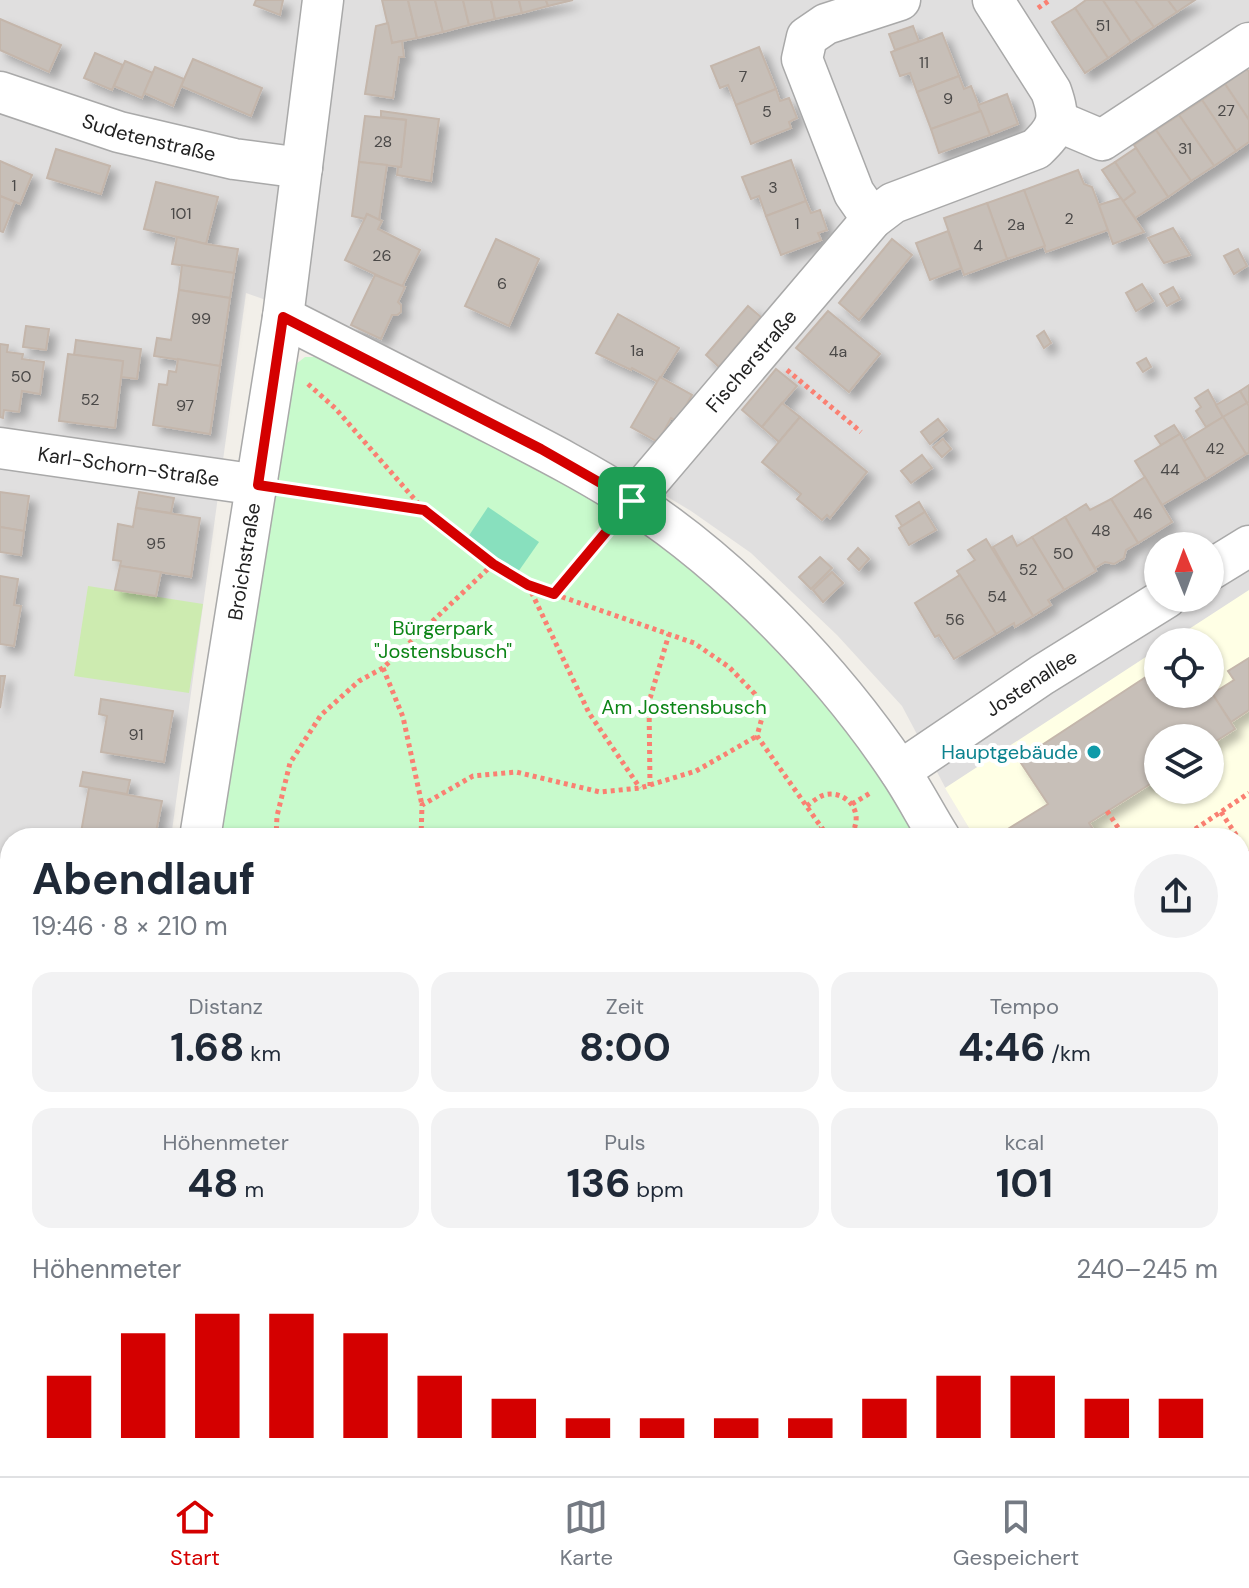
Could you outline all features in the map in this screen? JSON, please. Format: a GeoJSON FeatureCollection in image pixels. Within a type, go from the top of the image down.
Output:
{"type":"FeatureCollection","features":[{"type":"Feature","properties":{"kind":"street","name":"Broichstraße"},"geometry":{"type":"LineString","coordinates":[[202,828],[283,317],[323,0]]}},
{"type":"Feature","properties":{"kind":"street"},"geometry":{"type":"LineString","coordinates":[[872,219],[854,193],[802,59],[807,37],[826,24],[900,0]]}},
{"type":"Feature","properties":{"kind":"street"},"geometry":{"type":"LineString","coordinates":[[993,0],[1051,91],[1057,106],[1057,121],[1102,140],[1249,43]]}},
{"type":"Feature","properties":{"kind":"street","name":"Sudetenstraße"},"geometry":{"type":"LineString","coordinates":[[0,92],[119,132],[234,159],[302,168]]}},
{"type":"Feature","properties":{"kind":"street","name":"Fischerstraße"},"geometry":{"type":"LineString","coordinates":[[632,501],[872,219],[893,203],[1036,149],[1051,135],[1057,121]]}},
{"type":"Feature","properties":{"kind":"street"},"geometry":{"type":"LineString","coordinates":[[283,317],[541,449],[632,501],[701,552],[809,656],[864,721],[900,771],[934,828]]}},
{"type":"Feature","properties":{"kind":"street","name":"Karl-Schorn-Straße"},"geometry":{"type":"LineString","coordinates":[[0,448],[258,485]]}},
{"type":"Feature","properties":{"kind":"street"},"geometry":{"type":"LineString","coordinates":[[1224,561],[1249,546]]}},
{"type":"Feature","properties":{"kind":"street","name":"Jostenallee"},"geometry":{"type":"LineString","coordinates":[[900,771],[1042,675],[1144,612]]}},
{"type":"Feature","properties":{"kind":"path"},"geometry":{"type":"LineString","coordinates":[[762,348],[861,432]]}},
{"type":"Feature","properties":{"kind":"path"},"geometry":{"type":"LineString","coordinates":[[335,408],[424,510],[493,564],[528,585],[694,643],[729,667],[755,694],[763,714],[757,736],[696,771],[650,786],[600,792],[516,772],[473,776],[422,805]]}},
{"type":"Feature","properties":{"kind":"path"},"geometry":{"type":"LineString","coordinates":[[258,485],[424,510]]}},
{"type":"Feature","properties":{"kind":"path"},"geometry":{"type":"LineString","coordinates":[[554,594],[632,501]]}},
{"type":"Feature","properties":{"kind":"path"},"geometry":{"type":"LineString","coordinates":[[276,828],[290,763],[321,715],[359,681],[383,668],[493,564]]}},
{"type":"Feature","properties":{"kind":"path"},"geometry":{"type":"LineString","coordinates":[[528,585],[589,713],[640,788]]}},
{"type":"Feature","properties":{"kind":"path"},"geometry":{"type":"LineString","coordinates":[[650,786],[649,702],[669,634]]}},
{"type":"Feature","properties":{"kind":"path"},"geometry":{"type":"LineString","coordinates":[[383,668],[403,717],[422,805],[421,828]]}},
{"type":"Feature","properties":{"kind":"path"},"geometry":{"type":"LineString","coordinates":[[757,736],[821,828]]}},
{"type":"Feature","properties":{"kind":"path"},"geometry":{"type":"LineString","coordinates":[[1197,828],[1249,793]]}},
{"type":"Feature","properties":{"kind":"path"},"geometry":{"type":"LineString","coordinates":[[807,806],[822,795],[845,797],[856,814],[855,828]]}},
{"type":"Feature","properties":{"kind":"path"},"geometry":{"type":"LineString","coordinates":[[1107,811],[1118,828]]}},
{"type":"Feature","properties":{"kind":"path"},"geometry":{"type":"LineString","coordinates":[[1221,812],[1231,828]]}},
{"type":"Feature","properties":{"kind":"shaded area"},"geometry":{"type":"Polygon","coordinates":[[[0,0],[1249,0],[1249,828],[969,828],[902,706],[837,635],[751,553],[691,511],[616,466],[470,388],[328,322],[246,293],[172,828],[0,828],[0,0]]]}},
{"type":"Feature","properties":{"kind":"shaded area"},"geometry":{"type":"Polygon","coordinates":[[[1249,590],[1249,828],[969,828],[945,788],[1144,658],[1144,708],[1224,708],[1224,628],[1191,628],[1215,612],[1224,612],[1224,606],[1249,590]]]}},
{"type":"Feature","properties":{"kind":"green space","name":"Bürgerpark \"Jostensbusch\""},"geometry":{"type":"Polygon","coordinates":[[[305,357],[321,357],[566,483],[620,516],[665,549],[749,621],[787,660],[857,746],[911,828],[215,828],[291,368],[305,357]]]}},
{"type":"Feature","properties":{"kind":"green space"},"geometry":{"type":"Polygon","coordinates":[[[488,507],[539,542],[518,572],[468,537],[488,507]]]}},
{"type":"Feature","properties":{"kind":"green space"},"geometry":{"type":"Polygon","coordinates":[[[88,586],[203,604],[189,693],[74,676],[88,586]]]}},
{"type":"Feature","properties":{"kind":"building"},"geometry":{"type":"Polygon","coordinates":[[[256,0],[283,0],[280,15],[254,5],[256,0]]]}},
{"type":"Feature","properties":{"kind":"building"},"geometry":{"type":"Polygon","coordinates":[[[382,0],[408,0],[417,38],[392,43],[382,0]]]}},
{"type":"Feature","properties":{"kind":"building"},"geometry":{"type":"Polygon","coordinates":[[[408,0],[435,0],[443,32],[417,38],[408,0]]]}},
{"type":"Feature","properties":{"kind":"building"},"geometry":{"type":"Polygon","coordinates":[[[435,0],[463,0],[469,25],[443,32],[435,0]]]}},
{"type":"Feature","properties":{"kind":"building"},"geometry":{"type":"Polygon","coordinates":[[[463,0],[491,0],[495,19],[469,25],[463,0]]]}},
{"type":"Feature","properties":{"kind":"building"},"geometry":{"type":"Polygon","coordinates":[[[491,0],[519,0],[522,13],[495,19],[491,0]]]}},
{"type":"Feature","properties":{"kind":"building"},"geometry":{"type":"Polygon","coordinates":[[[519,0],[546,0],[548,6],[522,13],[519,0]]]}},
{"type":"Feature","properties":{"kind":"building"},"geometry":{"type":"Polygon","coordinates":[[[546,0],[573,0],[548,6],[546,0]]]}},
{"type":"Feature","properties":{"kind":"building"},"geometry":{"type":"Polygon","coordinates":[[[1086,0],[1103,0],[1131,42],[1108,58],[1075,8],[1086,0]]]}},
{"type":"Feature","properties":{"kind":"building"},"geometry":{"type":"Polygon","coordinates":[[[1103,0],[1135,0],[1154,27],[1131,42],[1103,0]]]}},
{"type":"Feature","properties":{"kind":"building"},"geometry":{"type":"Polygon","coordinates":[[[1135,0],[1168,0],[1177,12],[1154,27],[1135,0]]]}},
{"type":"Feature","properties":{"kind":"building"},"geometry":{"type":"Polygon","coordinates":[[[1168,0],[1195,0],[1177,12],[1168,0]]]}},
{"type":"Feature","properties":{"kind":"building"},"geometry":{"type":"Polygon","coordinates":[[[1075,8],[1108,58],[1085,73],[1052,22],[1075,8]]]}},
{"type":"Feature","properties":{"kind":"building"},"geometry":{"type":"Polygon","coordinates":[[[0,19],[61,45],[49,72],[0,50],[0,19]]]}},
{"type":"Feature","properties":{"kind":"building"},"geometry":{"type":"Polygon","coordinates":[[[388,23],[392,43],[402,41],[404,57],[399,57],[393,98],[365,94],[376,26],[388,23]]]}},
{"type":"Feature","properties":{"kind":"building"},"geometry":{"type":"Polygon","coordinates":[[[913,26],[919,42],[895,50],[889,34],[913,26]]]}},
{"type":"Feature","properties":{"kind":"building"},"geometry":{"type":"Polygon","coordinates":[[[942,33],[959,76],[917,92],[910,73],[900,76],[891,52],[942,33]]]}},
{"type":"Feature","properties":{"kind":"building"},"geometry":{"type":"Polygon","coordinates":[[[759,47],[776,89],[736,105],[728,85],[720,88],[711,66],[759,47]]]}},
{"type":"Feature","properties":{"kind":"building"},"geometry":{"type":"Polygon","coordinates":[[[95,53],[123,65],[112,90],[84,78],[95,53]]]}},
{"type":"Feature","properties":{"kind":"building"},"geometry":{"type":"Polygon","coordinates":[[[193,59],[262,88],[251,116],[181,86],[193,59]]]}},
{"type":"Feature","properties":{"kind":"building"},"geometry":{"type":"Polygon","coordinates":[[[125,61],[153,73],[142,98],[114,86],[125,61]]]}},
{"type":"Feature","properties":{"kind":"building"},"geometry":{"type":"Polygon","coordinates":[[[155,67],[184,79],[173,106],[144,93],[155,67]]]}},
{"type":"Feature","properties":{"kind":"building"},"geometry":{"type":"Polygon","coordinates":[[[1247,69],[1249,72],[1249,120],[1225,84],[1247,69]]]}},
{"type":"Feature","properties":{"kind":"building"},"geometry":{"type":"Polygon","coordinates":[[[959,76],[964,89],[971,86],[981,111],[931,129],[917,92],[959,76]]]}},
{"type":"Feature","properties":{"kind":"building"},"geometry":{"type":"Polygon","coordinates":[[[1225,84],[1249,120],[1249,142],[1236,151],[1202,100],[1225,84]]]}},
{"type":"Feature","properties":{"kind":"building"},"geometry":{"type":"Polygon","coordinates":[[[776,89],[780,101],[789,98],[797,118],[789,122],[791,128],[751,144],[736,105],[776,89]]]}},
{"type":"Feature","properties":{"kind":"building"},"geometry":{"type":"Polygon","coordinates":[[[1007,94],[1018,124],[990,135],[978,105],[1007,94]]]}},
{"type":"Feature","properties":{"kind":"building"},"geometry":{"type":"Polygon","coordinates":[[[1202,100],[1236,151],[1214,166],[1179,115],[1202,100]]]}},
{"type":"Feature","properties":{"kind":"building"},"geometry":{"type":"Polygon","coordinates":[[[381,111],[439,119],[431,181],[397,175],[398,167],[401,167],[406,120],[381,117],[381,111]]]}},
{"type":"Feature","properties":{"kind":"building"},"geometry":{"type":"Polygon","coordinates":[[[981,111],[990,135],[939,153],[931,129],[981,111]]]}},
{"type":"Feature","properties":{"kind":"building"},"geometry":{"type":"Polygon","coordinates":[[[1179,115],[1214,166],[1191,181],[1156,130],[1179,115]]]}},
{"type":"Feature","properties":{"kind":"building"},"geometry":{"type":"Polygon","coordinates":[[[365,116],[406,120],[401,167],[359,162],[365,116]]]}},
{"type":"Feature","properties":{"kind":"building"},"geometry":{"type":"Polygon","coordinates":[[[1156,130],[1191,181],[1168,197],[1134,145],[1156,130]]]}},
{"type":"Feature","properties":{"kind":"building"},"geometry":{"type":"Polygon","coordinates":[[[1136,148],[1168,197],[1135,218],[1123,201],[1135,192],[1115,162],[1136,148]]]}},
{"type":"Feature","properties":{"kind":"building"},"geometry":{"type":"Polygon","coordinates":[[[56,149],[110,166],[101,194],[47,178],[56,149]]]}},
{"type":"Feature","properties":{"kind":"building"},"geometry":{"type":"Polygon","coordinates":[[[791,160],[806,201],[766,216],[759,196],[751,199],[742,177],[791,160]]]}},
{"type":"Feature","properties":{"kind":"building"},"geometry":{"type":"Polygon","coordinates":[[[0,161],[32,175],[20,204],[0,196],[0,161]]]}},
{"type":"Feature","properties":{"kind":"building"},"geometry":{"type":"Polygon","coordinates":[[[359,162],[387,165],[379,220],[367,214],[365,219],[352,216],[359,162]]]}},
{"type":"Feature","properties":{"kind":"building"},"geometry":{"type":"Polygon","coordinates":[[[1115,162],[1135,192],[1123,201],[1102,170],[1115,162]]]}},
{"type":"Feature","properties":{"kind":"building"},"geometry":{"type":"Polygon","coordinates":[[[1078,170],[1084,184],[1092,187],[1108,230],[1046,252],[1024,190],[1078,170]]]}},
{"type":"Feature","properties":{"kind":"building"},"geometry":{"type":"Polygon","coordinates":[[[156,182],[218,197],[206,244],[144,229],[156,182]]]}},
{"type":"Feature","properties":{"kind":"building"},"geometry":{"type":"Polygon","coordinates":[[[1024,190],[1045,246],[1007,259],[987,203],[1024,190]]]}},
{"type":"Feature","properties":{"kind":"building"},"geometry":{"type":"Polygon","coordinates":[[[0,196],[15,202],[3,232],[0,231],[0,196]]]}},
{"type":"Feature","properties":{"kind":"building"},"geometry":{"type":"Polygon","coordinates":[[[1121,198],[1144,232],[1113,244],[1099,205],[1121,198]]]}},
{"type":"Feature","properties":{"kind":"building"},"geometry":{"type":"Polygon","coordinates":[[[806,201],[811,213],[820,210],[827,230],[818,233],[821,240],[781,255],[766,216],[806,201]]]}},
{"type":"Feature","properties":{"kind":"building"},"geometry":{"type":"Polygon","coordinates":[[[987,203],[1007,259],[964,275],[944,218],[987,203]]]}},
{"type":"Feature","properties":{"kind":"building"},"geometry":{"type":"Polygon","coordinates":[[[367,214],[382,221],[378,229],[420,250],[402,287],[345,260],[367,214]]]}},
{"type":"Feature","properties":{"kind":"building"},"geometry":{"type":"Polygon","coordinates":[[[1173,228],[1190,255],[1164,263],[1148,238],[1173,228]]]}},
{"type":"Feature","properties":{"kind":"building"},"geometry":{"type":"Polygon","coordinates":[[[948,231],[961,268],[930,280],[916,243],[948,231]]]}},
{"type":"Feature","properties":{"kind":"building"},"geometry":{"type":"Polygon","coordinates":[[[177,237],[238,249],[234,273],[172,264],[177,237]]]}},
{"type":"Feature","properties":{"kind":"building"},"geometry":{"type":"Polygon","coordinates":[[[496,239],[539,259],[509,326],[465,306],[496,239]]]}},
{"type":"Feature","properties":{"kind":"building"},"geometry":{"type":"Polygon","coordinates":[[[892,239],[912,255],[859,320],[839,303],[892,239]]]}},
{"type":"Feature","properties":{"kind":"building"},"geometry":{"type":"Polygon","coordinates":[[[1238,249],[1247,266],[1234,274],[1224,256],[1238,249]]]}},
{"type":"Feature","properties":{"kind":"building"},"geometry":{"type":"Polygon","coordinates":[[[182,265],[234,273],[230,298],[179,290],[182,265]]]}},
{"type":"Feature","properties":{"kind":"building"},"geometry":{"type":"Polygon","coordinates":[[[375,275],[405,287],[398,302],[401,312],[392,315],[381,339],[351,325],[375,275]]]}},
{"type":"Feature","properties":{"kind":"building"},"geometry":{"type":"Polygon","coordinates":[[[1142,284],[1153,301],[1136,311],[1126,293],[1142,284]]]}},
{"type":"Feature","properties":{"kind":"building"},"geometry":{"type":"Polygon","coordinates":[[[1173,287],[1180,299],[1167,306],[1160,294],[1173,287]]]}},
{"type":"Feature","properties":{"kind":"building"},"geometry":{"type":"Polygon","coordinates":[[[179,290],[230,298],[220,366],[154,356],[157,338],[171,340],[179,290]]]}},
{"type":"Feature","properties":{"kind":"building"},"geometry":{"type":"Polygon","coordinates":[[[748,306],[761,317],[719,367],[706,355],[748,306]]]}},
{"type":"Feature","properties":{"kind":"building"},"geometry":{"type":"Polygon","coordinates":[[[828,311],[880,354],[849,392],[796,348],[828,311]]]}},
{"type":"Feature","properties":{"kind":"building"},"geometry":{"type":"Polygon","coordinates":[[[618,314],[679,348],[658,382],[596,353],[618,314]]]}},
{"type":"Feature","properties":{"kind":"building"},"geometry":{"type":"Polygon","coordinates":[[[26,326],[49,329],[46,350],[23,347],[26,326]]]}},
{"type":"Feature","properties":{"kind":"building"},"geometry":{"type":"Polygon","coordinates":[[[1044,331],[1051,343],[1044,348],[1037,336],[1044,331]]]}},
{"type":"Feature","properties":{"kind":"building"},"geometry":{"type":"Polygon","coordinates":[[[76,340],[141,349],[137,379],[121,377],[123,361],[74,355],[76,340]]]}},
{"type":"Feature","properties":{"kind":"building"},"geometry":{"type":"Polygon","coordinates":[[[0,344],[8,345],[7,352],[23,354],[22,359],[44,362],[40,394],[22,391],[19,412],[4,410],[3,418],[0,417],[0,344]]]}},
{"type":"Feature","properties":{"kind":"building"},"geometry":{"type":"Polygon","coordinates":[[[68,354],[123,361],[115,428],[59,421],[68,354]]]}},
{"type":"Feature","properties":{"kind":"building"},"geometry":{"type":"Polygon","coordinates":[[[1146,358],[1151,367],[1143,372],[1137,363],[1146,358]]]}},
{"type":"Feature","properties":{"kind":"building"},"geometry":{"type":"Polygon","coordinates":[[[178,359],[220,366],[210,434],[153,425],[159,384],[167,385],[169,371],[176,372],[178,359]]]}},
{"type":"Feature","properties":{"kind":"building"},"geometry":{"type":"Polygon","coordinates":[[[776,369],[797,386],[762,427],[742,410],[776,369]]]}},
{"type":"Feature","properties":{"kind":"building"},"geometry":{"type":"Polygon","coordinates":[[[660,377],[692,395],[677,421],[671,418],[658,442],[631,427],[660,377]]]}},
{"type":"Feature","properties":{"kind":"building"},"geometry":{"type":"Polygon","coordinates":[[[1249,385],[1249,402],[1247,403],[1240,391],[1249,385]]]}},
{"type":"Feature","properties":{"kind":"building"},"geometry":{"type":"Polygon","coordinates":[[[1208,390],[1223,417],[1206,427],[1196,411],[1201,407],[1195,398],[1208,390]]]}},
{"type":"Feature","properties":{"kind":"building"},"geometry":{"type":"Polygon","coordinates":[[[1240,391],[1247,403],[1223,417],[1216,405],[1240,391]]]}},
{"type":"Feature","properties":{"kind":"building"},"geometry":{"type":"Polygon","coordinates":[[[782,403],[800,417],[779,442],[762,427],[782,403]]]}},
{"type":"Feature","properties":{"kind":"building"},"geometry":{"type":"Polygon","coordinates":[[[1247,403],[1249,453],[1246,454],[1223,417],[1247,403]]]}},
{"type":"Feature","properties":{"kind":"building"},"geometry":{"type":"Polygon","coordinates":[[[800,417],[867,472],[830,518],[827,515],[822,520],[797,499],[801,494],[762,462],[800,417]]]}},
{"type":"Feature","properties":{"kind":"building"},"geometry":{"type":"Polygon","coordinates":[[[1223,417],[1246,454],[1206,479],[1184,441],[1223,417]]]}},
{"type":"Feature","properties":{"kind":"building"},"geometry":{"type":"Polygon","coordinates":[[[938,419],[947,430],[930,444],[921,432],[938,419]]]}},
{"type":"Feature","properties":{"kind":"building"},"geometry":{"type":"Polygon","coordinates":[[[1174,425],[1180,434],[1161,445],[1155,436],[1174,425]]]}},
{"type":"Feature","properties":{"kind":"building"},"geometry":{"type":"Polygon","coordinates":[[[1180,434],[1206,479],[1162,505],[1135,461],[1180,434]]]}},
{"type":"Feature","properties":{"kind":"building"},"geometry":{"type":"Polygon","coordinates":[[[943,439],[951,449],[942,457],[933,447],[943,439]]]}},
{"type":"Feature","properties":{"kind":"building"},"geometry":{"type":"Polygon","coordinates":[[[922,455],[932,468],[911,483],[901,471],[922,455]]]}},
{"type":"Feature","properties":{"kind":"building"},"geometry":{"type":"Polygon","coordinates":[[[1145,477],[1172,522],[1156,532],[1144,532],[1144,539],[1138,543],[1111,499],[1145,477]]]}},
{"type":"Feature","properties":{"kind":"building"},"geometry":{"type":"Polygon","coordinates":[[[0,492],[29,496],[24,531],[0,527],[0,492]]]}},
{"type":"Feature","properties":{"kind":"building"},"geometry":{"type":"Polygon","coordinates":[[[139,492],[174,498],[171,513],[136,508],[139,492]]]}},
{"type":"Feature","properties":{"kind":"building"},"geometry":{"type":"Polygon","coordinates":[[[1111,499],[1138,543],[1126,550],[1124,558],[1114,564],[1105,562],[1095,568],[1065,517],[1086,504],[1090,510],[1111,499]]]}},
{"type":"Feature","properties":{"kind":"building"},"geometry":{"type":"Polygon","coordinates":[[[919,502],[925,512],[902,526],[896,516],[919,502]]]}},
{"type":"Feature","properties":{"kind":"building"},"geometry":{"type":"Polygon","coordinates":[[[136,508],[200,518],[191,577],[120,566],[121,561],[113,560],[118,524],[133,527],[136,508]]]}},
{"type":"Feature","properties":{"kind":"building"},"geometry":{"type":"Polygon","coordinates":[[[925,512],[936,530],[909,545],[899,528],[925,512]]]}},
{"type":"Feature","properties":{"kind":"building"},"geometry":{"type":"Polygon","coordinates":[[[1065,517],[1096,571],[1064,590],[1032,537],[1065,517]]]}},
{"type":"Feature","properties":{"kind":"building"},"geometry":{"type":"Polygon","coordinates":[[[0,527],[24,531],[21,555],[0,552],[0,527]]]}},
{"type":"Feature","properties":{"kind":"building"},"geometry":{"type":"Polygon","coordinates":[[[1012,536],[1017,546],[1032,537],[1064,590],[1048,600],[1051,605],[1033,616],[993,547],[1012,536]]]}},
{"type":"Feature","properties":{"kind":"building"},"geometry":{"type":"Polygon","coordinates":[[[986,539],[1033,616],[996,634],[957,571],[975,560],[968,550],[986,539]]]}},
{"type":"Feature","properties":{"kind":"building"},"geometry":{"type":"Polygon","coordinates":[[[858,548],[869,559],[859,570],[848,559],[858,548]]]}},
{"type":"Feature","properties":{"kind":"building"},"geometry":{"type":"Polygon","coordinates":[[[820,557],[832,568],[811,589],[799,577],[820,557]]]}},
{"type":"Feature","properties":{"kind":"building"},"geometry":{"type":"Polygon","coordinates":[[[120,566],[161,572],[156,596],[115,590],[120,566]]]}},
{"type":"Feature","properties":{"kind":"building"},"geometry":{"type":"Polygon","coordinates":[[[832,572],[843,583],[823,602],[813,590],[832,572]]]}},
{"type":"Feature","properties":{"kind":"building"},"geometry":{"type":"Polygon","coordinates":[[[960,575],[996,634],[954,659],[939,635],[935,637],[915,603],[960,575]]]}},
{"type":"Feature","properties":{"kind":"building"},"geometry":{"type":"Polygon","coordinates":[[[0,576],[18,579],[14,605],[21,606],[14,646],[0,644],[0,576]]]}},
{"type":"Feature","properties":{"kind":"building"},"geometry":{"type":"Polygon","coordinates":[[[1249,658],[1249,710],[1231,722],[1222,708],[1224,708],[1224,686],[1234,680],[1228,671],[1249,658]]]}},
{"type":"Feature","properties":{"kind":"building"},"geometry":{"type":"Polygon","coordinates":[[[0,676],[5,676],[0,708],[0,676]]]}},
{"type":"Feature","properties":{"kind":"building","name":"Hauptgebäude"},"geometry":{"type":"Polygon","coordinates":[[[1144,678],[1144,708],[1222,708],[1235,729],[1224,736],[1224,724],[1144,724],[1144,788],[1089,823],[1092,828],[1009,828],[1048,804],[1019,760],[1144,678]]]}},
{"type":"Feature","properties":{"kind":"building"},"geometry":{"type":"Polygon","coordinates":[[[101,699],[173,711],[164,762],[101,752],[107,716],[99,714],[101,699]]]}},
{"type":"Feature","properties":{"kind":"building"},"geometry":{"type":"Polygon","coordinates":[[[83,772],[130,780],[127,794],[80,786],[83,772]]]}},
{"type":"Feature","properties":{"kind":"building"},"geometry":{"type":"Polygon","coordinates":[[[89,788],[162,801],[157,828],[82,828],[89,788]]]}},
{"type":"Feature","properties":{"kind":"place","name":"Hauptgebäude"},"geometry":{"type":"Point","coordinates":[1094,752]}},
{"type":"Feature","properties":{"kind":"route"},"geometry":{"type":"LineString","coordinates":[[283,317],[541,449],[632,501],[554,594],[528,585],[493,564],[424,510],[258,485],[283,317]]}},
{"type":"Feature","properties":{"kind":"park label","name":"Am Jostensbusch"},"geometry":{"type":"Point","coordinates":[684,707]}}]}
